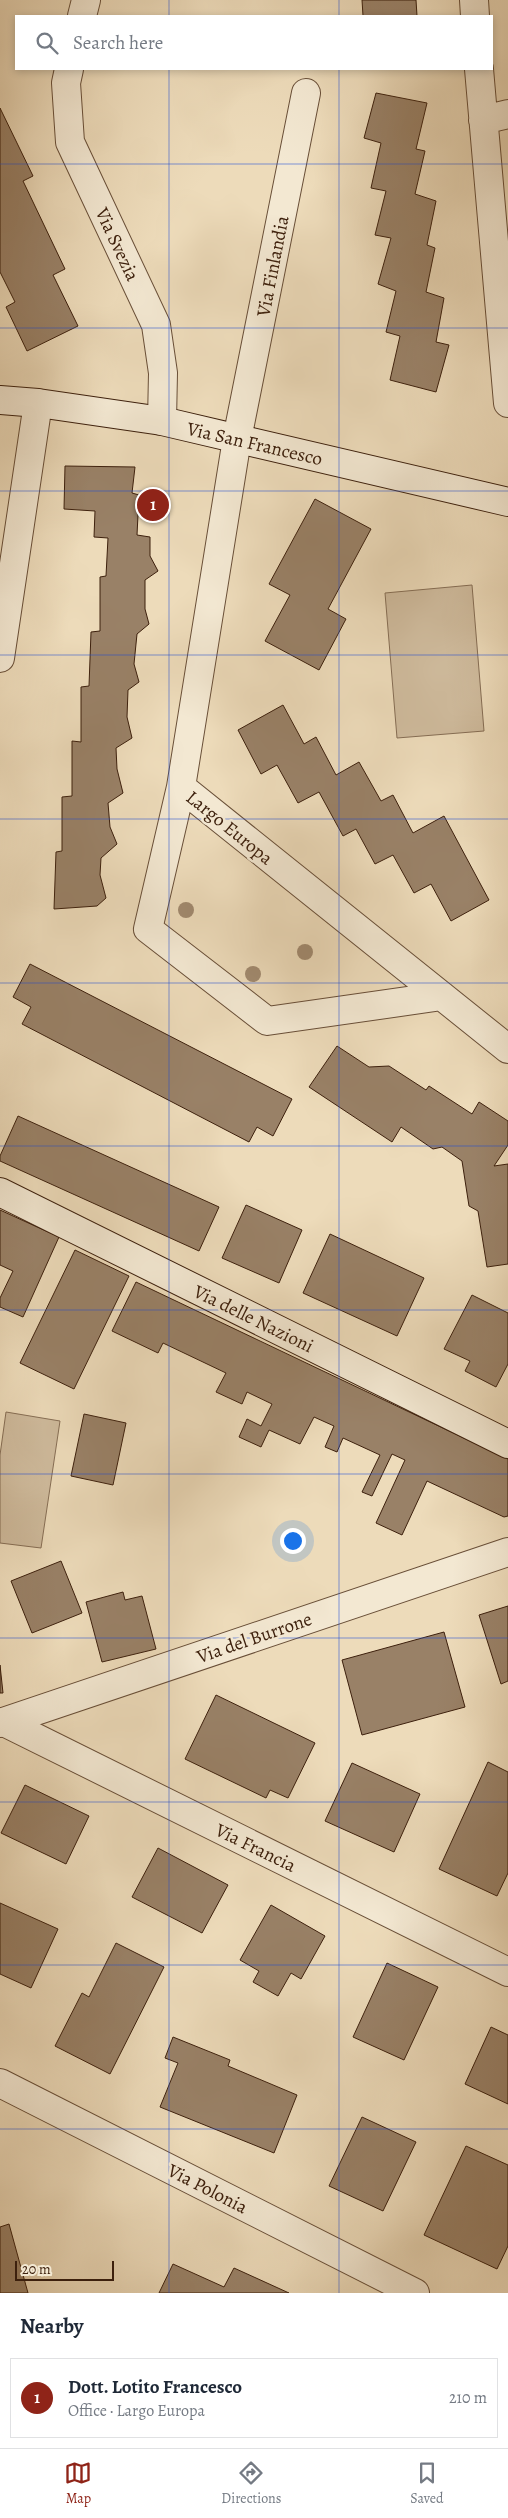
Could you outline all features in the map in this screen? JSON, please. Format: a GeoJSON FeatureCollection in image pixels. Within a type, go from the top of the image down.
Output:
{"type":"FeatureCollection","features":[{"type":"Feature","properties":{"kind":"street"},"geometry":{"type":"LineString","coordinates":[[82,15],[86,0]]}},
{"type":"Feature","properties":{"kind":"street"},"geometry":{"type":"LineString","coordinates":[[474,0],[475,15]]}},
{"type":"Feature","properties":{"kind":"street","name":"Via Svezia"},"geometry":{"type":"LineString","coordinates":[[69,70],[66,83],[70,142],[156,325],[163,373],[162,421]]}},
{"type":"Feature","properties":{"kind":"street"},"geometry":{"type":"LineString","coordinates":[[479,70],[496,117],[508,403]]}},
{"type":"Feature","properties":{"kind":"street","name":"Via Finlandia"},"geometry":{"type":"LineString","coordinates":[[237,440],[306,93]]}},
{"type":"Feature","properties":{"kind":"street","name":"Via San Francesco"},"geometry":{"type":"LineString","coordinates":[[0,400],[38,403],[162,421],[508,502]]}},
{"type":"Feature","properties":{"kind":"street"},"geometry":{"type":"LineString","coordinates":[[0,658],[38,403]]}},
{"type":"Feature","properties":{"kind":"street","name":"Largo Europa"},"geometry":{"type":"LineString","coordinates":[[237,440],[181,787],[508,1049]]}},
{"type":"Feature","properties":{"kind":"street"},"geometry":{"type":"LineString","coordinates":[[181,787],[148,929],[267,1021],[442,996]]}},
{"type":"Feature","properties":{"kind":"street","name":"Via delle Nazioni"},"geometry":{"type":"LineString","coordinates":[[0,1192],[508,1444]]}},
{"type":"Feature","properties":{"kind":"street","name":"Via del Burrone"},"geometry":{"type":"LineString","coordinates":[[2,1722],[508,1552]]}},
{"type":"Feature","properties":{"kind":"street","name":"Via Francia"},"geometry":{"type":"LineString","coordinates":[[2,1722],[508,1972]]}},
{"type":"Feature","properties":{"kind":"street","name":"Via Polonia"},"geometry":{"type":"LineString","coordinates":[[0,2083],[415,2293]]}},
{"type":"Feature","properties":{"kind":"shaded area"},"geometry":{"type":"Polygon","coordinates":[[[472,585],[484,731],[397,738],[385,593],[472,585]]]}},
{"type":"Feature","properties":{"kind":"shaded area"},"geometry":{"type":"Polygon","coordinates":[[[6,1412],[60,1421],[41,1548],[0,1543],[0,1455],[6,1412]]]}},
{"type":"Feature","properties":{"kind":"building"},"geometry":{"type":"Polygon","coordinates":[[[362,0],[416,0],[417,15],[363,15],[362,0]]]}},
{"type":"Feature","properties":{"kind":"building"},"geometry":{"type":"Polygon","coordinates":[[[376,93],[427,103],[416,149],[425,151],[415,194],[436,201],[427,245],[435,248],[426,292],[444,298],[436,342],[449,345],[436,392],[390,380],[400,336],[386,332],[396,291],[378,284],[391,238],[375,235],[386,191],[371,188],[381,143],[364,138],[376,93]]]}},
{"type":"Feature","properties":{"kind":"building"},"geometry":{"type":"Polygon","coordinates":[[[0,108],[33,176],[23,181],[65,269],[53,275],[78,326],[27,351],[6,307],[15,302],[0,272],[0,108]]]}},
{"type":"Feature","properties":{"kind":"building"},"geometry":{"type":"Polygon","coordinates":[[[65,466],[135,467],[132,493],[139,495],[137,535],[150,537],[150,556],[158,571],[145,580],[145,609],[149,624],[137,634],[134,664],[139,682],[128,690],[127,717],[132,738],[116,748],[117,769],[123,793],[108,803],[110,827],[117,844],[101,858],[100,875],[106,898],[97,906],[54,909],[56,852],[62,851],[62,797],[72,796],[72,741],[81,742],[81,687],[89,686],[91,632],[100,631],[100,577],[106,576],[108,538],[94,537],[95,511],[64,509],[65,466]]]}},
{"type":"Feature","properties":{"kind":"building"},"geometry":{"type":"Polygon","coordinates":[[[315,499],[371,529],[328,609],[346,619],[319,670],[265,641],[290,595],[269,584],[315,499]]]}},
{"type":"Feature","properties":{"kind":"building"},"geometry":{"type":"Polygon","coordinates":[[[283,705],[304,744],[316,737],[336,775],[359,762],[381,801],[393,795],[413,833],[444,816],[489,900],[451,921],[431,884],[414,893],[393,855],[375,864],[356,829],[343,836],[319,792],[298,803],[277,765],[261,774],[238,730],[283,705]]]}},
{"type":"Feature","properties":{"kind":"building"},"geometry":{"type":"Polygon","coordinates":[[[30,964],[292,1099],[273,1136],[257,1127],[249,1142],[22,1024],[31,1007],[13,997],[30,964]]]}},
{"type":"Feature","properties":{"kind":"building"},"geometry":{"type":"Polygon","coordinates":[[[337,1046],[369,1067],[389,1066],[426,1090],[429,1086],[472,1114],[479,1102],[508,1121],[508,1145],[494,1166],[508,1164],[508,1264],[487,1267],[478,1211],[469,1206],[462,1161],[442,1147],[433,1149],[401,1127],[392,1142],[309,1087],[337,1046]]]}},
{"type":"Feature","properties":{"kind":"building"},"geometry":{"type":"Polygon","coordinates":[[[18,1116],[219,1207],[199,1251],[0,1161],[0,1156],[18,1116]]]}},
{"type":"Feature","properties":{"kind":"building"},"geometry":{"type":"Polygon","coordinates":[[[246,1205],[302,1230],[279,1283],[222,1258],[246,1205]]]}},
{"type":"Feature","properties":{"kind":"building"},"geometry":{"type":"Polygon","coordinates":[[[0,1210],[59,1237],[23,1317],[0,1307],[0,1298],[13,1271],[0,1265],[0,1210]]]}},
{"type":"Feature","properties":{"kind":"building"},"geometry":{"type":"Polygon","coordinates":[[[330,1234],[424,1278],[397,1336],[303,1293],[330,1234]]]}},
{"type":"Feature","properties":{"kind":"building"},"geometry":{"type":"Polygon","coordinates":[[[75,1250],[129,1276],[74,1389],[20,1363],[75,1250]]]}},
{"type":"Feature","properties":{"kind":"building"},"geometry":{"type":"Polygon","coordinates":[[[136,1282],[508,1459],[508,1516],[504,1517],[427,1481],[402,1535],[376,1523],[405,1460],[392,1454],[372,1496],[362,1492],[380,1455],[343,1438],[337,1452],[325,1447],[334,1426],[314,1417],[300,1444],[269,1430],[261,1447],[239,1437],[247,1419],[261,1426],[272,1404],[247,1392],[242,1404],[216,1392],[226,1373],[163,1343],[158,1353],[112,1331],[136,1282]]]}},
{"type":"Feature","properties":{"kind":"building"},"geometry":{"type":"Polygon","coordinates":[[[472,1295],[508,1313],[508,1364],[496,1387],[465,1371],[470,1361],[444,1349],[472,1295]]]}},
{"type":"Feature","properties":{"kind":"building"},"geometry":{"type":"Polygon","coordinates":[[[84,1414],[126,1423],[113,1485],[71,1476],[84,1414]]]}},
{"type":"Feature","properties":{"kind":"building"},"geometry":{"type":"Polygon","coordinates":[[[61,1561],[82,1613],[32,1633],[11,1581],[61,1561]]]}},
{"type":"Feature","properties":{"kind":"building"},"geometry":{"type":"Polygon","coordinates":[[[123,1592],[125,1600],[142,1596],[156,1649],[102,1662],[86,1602],[123,1592]]]}},
{"type":"Feature","properties":{"kind":"building"},"geometry":{"type":"Polygon","coordinates":[[[508,1606],[508,1681],[501,1684],[479,1615],[508,1606]]]}},
{"type":"Feature","properties":{"kind":"building"},"geometry":{"type":"Polygon","coordinates":[[[444,1632],[465,1707],[362,1735],[342,1660],[444,1632]]]}},
{"type":"Feature","properties":{"kind":"building"},"geometry":{"type":"Polygon","coordinates":[[[0,1665],[3,1693],[0,1693],[0,1665]]]}},
{"type":"Feature","properties":{"kind":"building"},"geometry":{"type":"Polygon","coordinates":[[[216,1695],[315,1743],[288,1798],[270,1790],[266,1798],[185,1759],[216,1695]]]}},
{"type":"Feature","properties":{"kind":"building"},"geometry":{"type":"Polygon","coordinates":[[[488,1762],[508,1772],[508,1873],[497,1896],[439,1869],[488,1762]]]}},
{"type":"Feature","properties":{"kind":"building"},"geometry":{"type":"Polygon","coordinates":[[[352,1763],[420,1794],[394,1852],[325,1821],[352,1763]]]}},
{"type":"Feature","properties":{"kind":"building"},"geometry":{"type":"Polygon","coordinates":[[[25,1785],[89,1816],[66,1864],[1,1833],[25,1785]]]}},
{"type":"Feature","properties":{"kind":"building"},"geometry":{"type":"Polygon","coordinates":[[[158,1848],[228,1885],[202,1933],[132,1897],[158,1848]]]}},
{"type":"Feature","properties":{"kind":"building"},"geometry":{"type":"Polygon","coordinates":[[[0,1903],[58,1929],[31,1988],[0,1974],[0,1903]]]}},
{"type":"Feature","properties":{"kind":"building"},"geometry":{"type":"Polygon","coordinates":[[[271,1905],[325,1936],[301,1979],[291,1973],[278,1996],[253,1982],[259,1971],[240,1960],[271,1905]]]}},
{"type":"Feature","properties":{"kind":"building"},"geometry":{"type":"Polygon","coordinates":[[[116,1943],[164,1967],[110,2074],[55,2046],[82,1993],[89,1997],[116,1943]]]}},
{"type":"Feature","properties":{"kind":"building"},"geometry":{"type":"Polygon","coordinates":[[[387,1963],[438,1987],[404,2060],[353,2037],[387,1963]]]}},
{"type":"Feature","properties":{"kind":"building"},"geometry":{"type":"Polygon","coordinates":[[[491,2027],[508,2035],[508,2104],[465,2084],[491,2027]]]}},
{"type":"Feature","properties":{"kind":"building"},"geometry":{"type":"Polygon","coordinates":[[[173,2037],[230,2060],[228,2066],[297,2095],[274,2153],[160,2107],[178,2063],[165,2058],[173,2037]]]}},
{"type":"Feature","properties":{"kind":"building"},"geometry":{"type":"Polygon","coordinates":[[[362,2117],[416,2142],[383,2211],[329,2186],[362,2117]]]}},
{"type":"Feature","properties":{"kind":"building"},"geometry":{"type":"Polygon","coordinates":[[[466,2146],[508,2165],[508,2246],[497,2269],[424,2235],[466,2146]]]}},
{"type":"Feature","properties":{"kind":"building"},"geometry":{"type":"Polygon","coordinates":[[[9,2224],[28,2293],[0,2293],[0,2227],[9,2224]]]}},
{"type":"Feature","properties":{"kind":"building"},"geometry":{"type":"Polygon","coordinates":[[[173,2264],[224,2287],[234,2268],[289,2293],[159,2293],[173,2264]]]}},
{"type":"Feature","properties":{"kind":"place","name":"Dott. Lotito Francesco"},"geometry":{"type":"Point","coordinates":[153,505]}}]}
